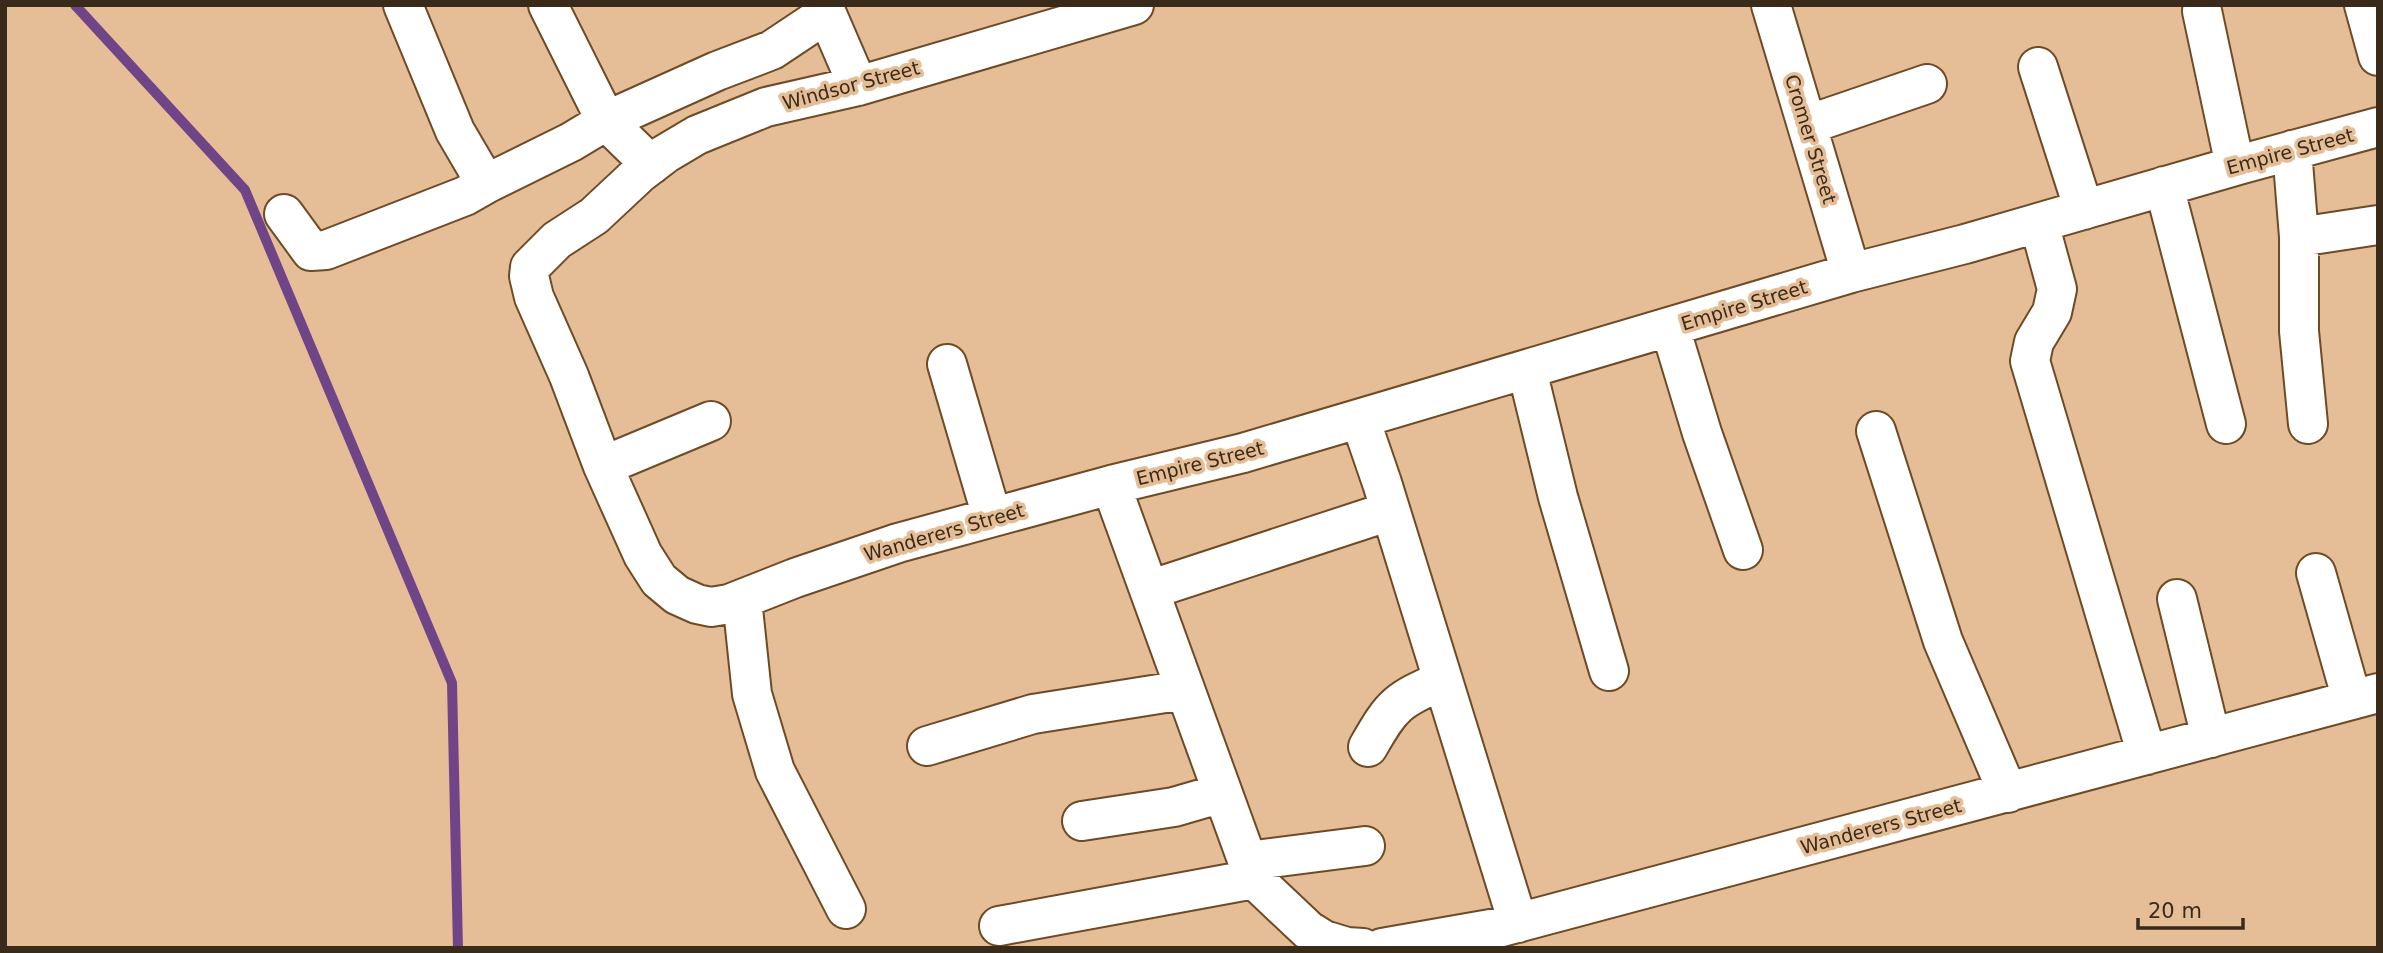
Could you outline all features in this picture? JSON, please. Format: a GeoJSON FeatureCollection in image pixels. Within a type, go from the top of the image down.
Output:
{"type":"FeatureCollection","features":[{"type":"Feature","properties":{"kind":"street"},"geometry":{"type":"LineString","coordinates":[[403,5],[455,131],[486,184]]}},
{"type":"Feature","properties":{"kind":"street"},"geometry":{"type":"LineString","coordinates":[[548,5],[606,121],[651,165]]}},
{"type":"Feature","properties":{"kind":"street","name":"Windsor Street"},"geometry":{"type":"LineString","coordinates":[[594,216],[665,154],[697,135],[766,107],[858,86],[1134,5]]}},
{"type":"Feature","properties":{"kind":"street","name":"Cromer Street"},"geometry":{"type":"LineString","coordinates":[[1771,5],[1851,273]]}},
{"type":"Feature","properties":{"kind":"street"},"geometry":{"type":"LineString","coordinates":[[2364,5],[2378,56]]}},
{"type":"Feature","properties":{"kind":"street"},"geometry":{"type":"LineString","coordinates":[[284,214],[311,251],[326,250],[465,196],[606,121],[717,71],[772,50],[824,10],[858,86]]}},
{"type":"Feature","properties":{"kind":"street"},"geometry":{"type":"LineString","coordinates":[[2202,11],[2235,166]]}},
{"type":"Feature","properties":{"kind":"street"},"geometry":{"type":"LineString","coordinates":[[2038,67],[2084,210]]}},
{"type":"Feature","properties":{"kind":"street"},"geometry":{"type":"LineString","coordinates":[[1807,125],[1927,84]]}},
{"type":"Feature","properties":{"kind":"street","name":"Empire Street"},"geometry":{"type":"LineString","coordinates":[[1111,485],[1243,453],[1851,273],[2378,127]]}},
{"type":"Feature","properties":{"kind":"street"},"geometry":{"type":"LineString","coordinates":[[2292,150],[2299,237],[2299,331],[2308,424]]}},
{"type":"Feature","properties":{"kind":"street"},"geometry":{"type":"LineString","coordinates":[[2164,186],[2225,424]]}},
{"type":"Feature","properties":{"kind":"street","name":"Wanderers Street"},"geometry":{"type":"LineString","coordinates":[[594,216],[557,240],[530,267],[529,276],[534,297],[569,376],[603,466],[643,555],[659,580],[677,596],[711,607],[729,604],[898,543],[1111,485]]}},
{"type":"Feature","properties":{"kind":"street"},"geometry":{"type":"LineString","coordinates":[[2039,223],[2057,289],[2052,312],[2034,342],[2030,361],[2147,755]]}},
{"type":"Feature","properties":{"kind":"street"},"geometry":{"type":"LineString","coordinates":[[2299,237],[2378,225]]}},
{"type":"Feature","properties":{"kind":"street"},"geometry":{"type":"LineString","coordinates":[[1670,327],[1702,433],[1743,550]]}},
{"type":"Feature","properties":{"kind":"street"},"geometry":{"type":"LineString","coordinates":[[947,364],[992,517]]}},
{"type":"Feature","properties":{"kind":"street"},"geometry":{"type":"LineString","coordinates":[[1527,370],[1558,497],[1609,671]]}},
{"type":"Feature","properties":{"kind":"street"},"geometry":{"type":"LineString","coordinates":[[1360,419],[1518,923]]}},
{"type":"Feature","properties":{"kind":"street"},"geometry":{"type":"LineString","coordinates":[[603,466],[711,421]]}},
{"type":"Feature","properties":{"kind":"street"},"geometry":{"type":"LineString","coordinates":[[1876,431],[1943,641],[2008,793]]}},
{"type":"Feature","properties":{"kind":"street"},"geometry":{"type":"LineString","coordinates":[[1111,485],[1251,870],[1291,917],[1308,930],[1335,944],[1363,948]]}},
{"type":"Feature","properties":{"kind":"street"},"geometry":{"type":"LineString","coordinates":[[1149,590],[1390,511]]}},
{"type":"Feature","properties":{"kind":"street"},"geometry":{"type":"LineString","coordinates":[[2316,573],[2365,697]]}},
{"type":"Feature","properties":{"kind":"street"},"geometry":{"type":"LineString","coordinates":[[741,599],[752,694],[775,771],[846,909]]}},
{"type":"Feature","properties":{"kind":"street"},"geometry":{"type":"LineString","coordinates":[[2177,599],[2211,738]]}},
{"type":"Feature","properties":{"kind":"street"},"geometry":{"type":"LineString","coordinates":[[1368,747],[1385,716],[1400,701],[1443,680]]}},
{"type":"Feature","properties":{"kind":"street"},"geometry":{"type":"LineString","coordinates":[[928,746],[1033,714],[1184,690]]}},
{"type":"Feature","properties":{"kind":"street","name":"Wanderers Street"},"geometry":{"type":"LineString","coordinates":[[1382,948],[1518,923],[2365,697]]}},
{"type":"Feature","properties":{"kind":"street"},"geometry":{"type":"LineString","coordinates":[[1082,821],[1174,807],[1222,793]]}},
{"type":"Feature","properties":{"kind":"street"},"geometry":{"type":"LineString","coordinates":[[999,926],[1365,846]]}},
{"type":"Feature","properties":{"kind":"waterway"},"geometry":{"type":"LineString","coordinates":[[75,5],[245,190],[452,683],[458,948]]}}]}
